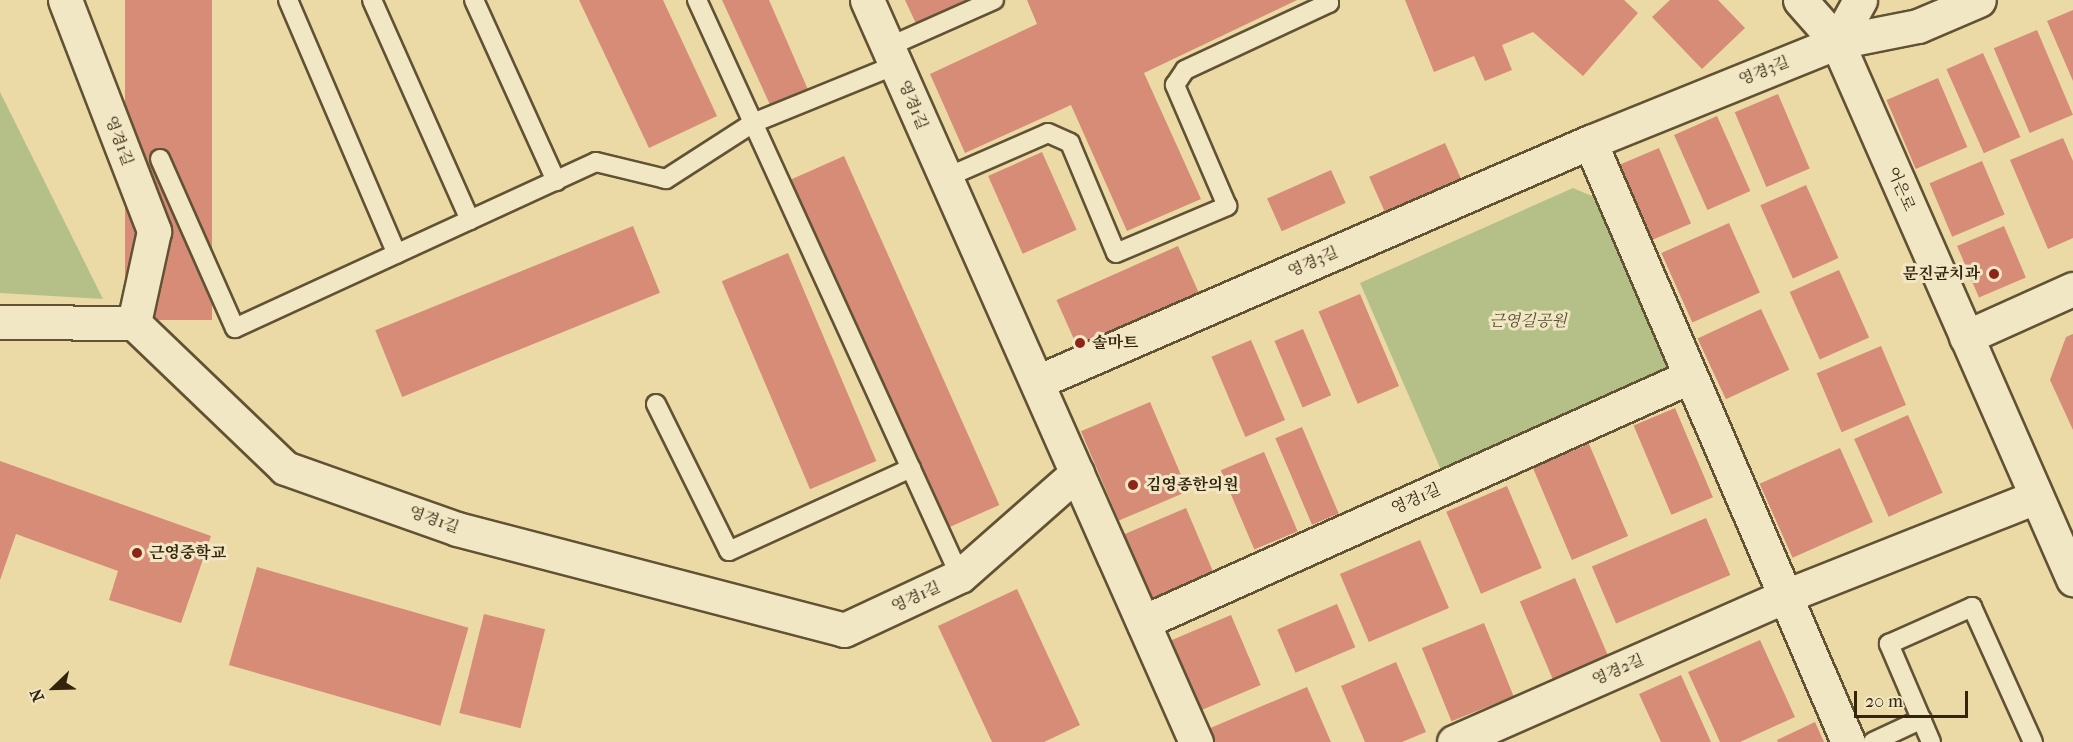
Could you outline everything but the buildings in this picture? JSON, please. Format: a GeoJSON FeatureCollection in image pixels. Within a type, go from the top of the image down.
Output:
{"type":"FeatureCollection","features":[{"type":"Feature","properties":{"kind":"street","name":"영경1길"},"geometry":{"type":"LineString","coordinates":[[65,0],[154,231],[134,324],[285,468],[457,529],[844,630],[960,576],[1077,473]]}},
{"type":"Feature","properties":{"kind":"street","name":"영경1길"},"geometry":{"type":"LineString","coordinates":[[867,0],[1196,742]]}},
{"type":"Feature","properties":{"kind":"street","name":"어은로"},"geometry":{"type":"LineString","coordinates":[[1800,0],[1837,42],[2073,579]]}},
{"type":"Feature","properties":{"kind":"street"},"geometry":{"type":"LineString","coordinates":[[1837,42],[1860,0]]}},
{"type":"Feature","properties":{"kind":"street"},"geometry":{"type":"LineString","coordinates":[[1837,42],[1918,26],[1979,0]]}},
{"type":"Feature","properties":{"kind":"street","name":"영경3길"},"geometry":{"type":"LineString","coordinates":[[1037,382],[1590,142],[1837,42]]}},
{"type":"Feature","properties":{"kind":"street"},"geometry":{"type":"LineString","coordinates":[[1590,142],[1783,597],[1848,742]]}},
{"type":"Feature","properties":{"kind":"street"},"geometry":{"type":"LineString","coordinates":[[1966,337],[2073,289]]}},
{"type":"Feature","properties":{"kind":"street"},"geometry":{"type":"LineString","coordinates":[[0,322],[134,324]]}},
{"type":"Feature","properties":{"kind":"street","name":"영경1길"},"geometry":{"type":"LineString","coordinates":[[1143,622],[1689,377]]}},
{"type":"Feature","properties":{"kind":"street","name":"영경2길"},"geometry":{"type":"LineString","coordinates":[[1454,742],[1783,597],[2036,497]]}},
{"type":"Feature","properties":{"kind":"lane"},"geometry":{"type":"LineString","coordinates":[[288,0],[397,254]]}},
{"type":"Feature","properties":{"kind":"lane"},"geometry":{"type":"LineString","coordinates":[[372,0],[470,220]]}},
{"type":"Feature","properties":{"kind":"lane"},"geometry":{"type":"LineString","coordinates":[[474,0],[556,181]]}},
{"type":"Feature","properties":{"kind":"lane"},"geometry":{"type":"LineString","coordinates":[[697,0],[960,576]]}},
{"type":"Feature","properties":{"kind":"lane"},"geometry":{"type":"LineString","coordinates":[[160,159],[235,328],[596,162],[666,179],[753,123],[892,56],[994,0]]}},
{"type":"Feature","properties":{"kind":"lane"},"geometry":{"type":"LineString","coordinates":[[945,178],[1048,133],[1070,143],[1116,253],[1227,206],[1175,85],[1185,70],[1329,3],[1328,0]]}},
{"type":"Feature","properties":{"kind":"lane"},"geometry":{"type":"LineString","coordinates":[[656,404],[729,551],[911,468]]}},
{"type":"Feature","properties":{"kind":"lane"},"geometry":{"type":"LineString","coordinates":[[1932,742],[1889,644],[1972,607],[2033,742]]}},
{"type":"Feature","properties":{"kind":"lane"},"geometry":{"type":"LineString","coordinates":[[1872,742],[1922,719]]}},
{"type":"Feature","properties":{"kind":"green space"},"geometry":{"type":"Polygon","coordinates":[[[0,92],[103,299],[0,293],[0,92]]]}},
{"type":"Feature","properties":{"kind":"green space","name":"근영길공원"},"geometry":{"type":"Polygon","coordinates":[[[1573,188],[1599,199],[1669,371],[1441,470],[1360,283],[1573,188]]]}},
{"type":"Feature","properties":{"kind":"place","name":"문진균치과"},"geometry":{"type":"Point","coordinates":[1994,274]}},
{"type":"Feature","properties":{"kind":"place","name":"솔마트"},"geometry":{"type":"Point","coordinates":[1080,343]}},
{"type":"Feature","properties":{"kind":"place","name":"김영종한의원"},"geometry":{"type":"Point","coordinates":[1133,485]}},
{"type":"Feature","properties":{"kind":"place","name":"근영중학교"},"geometry":{"type":"Point","coordinates":[137,553]}}]}
